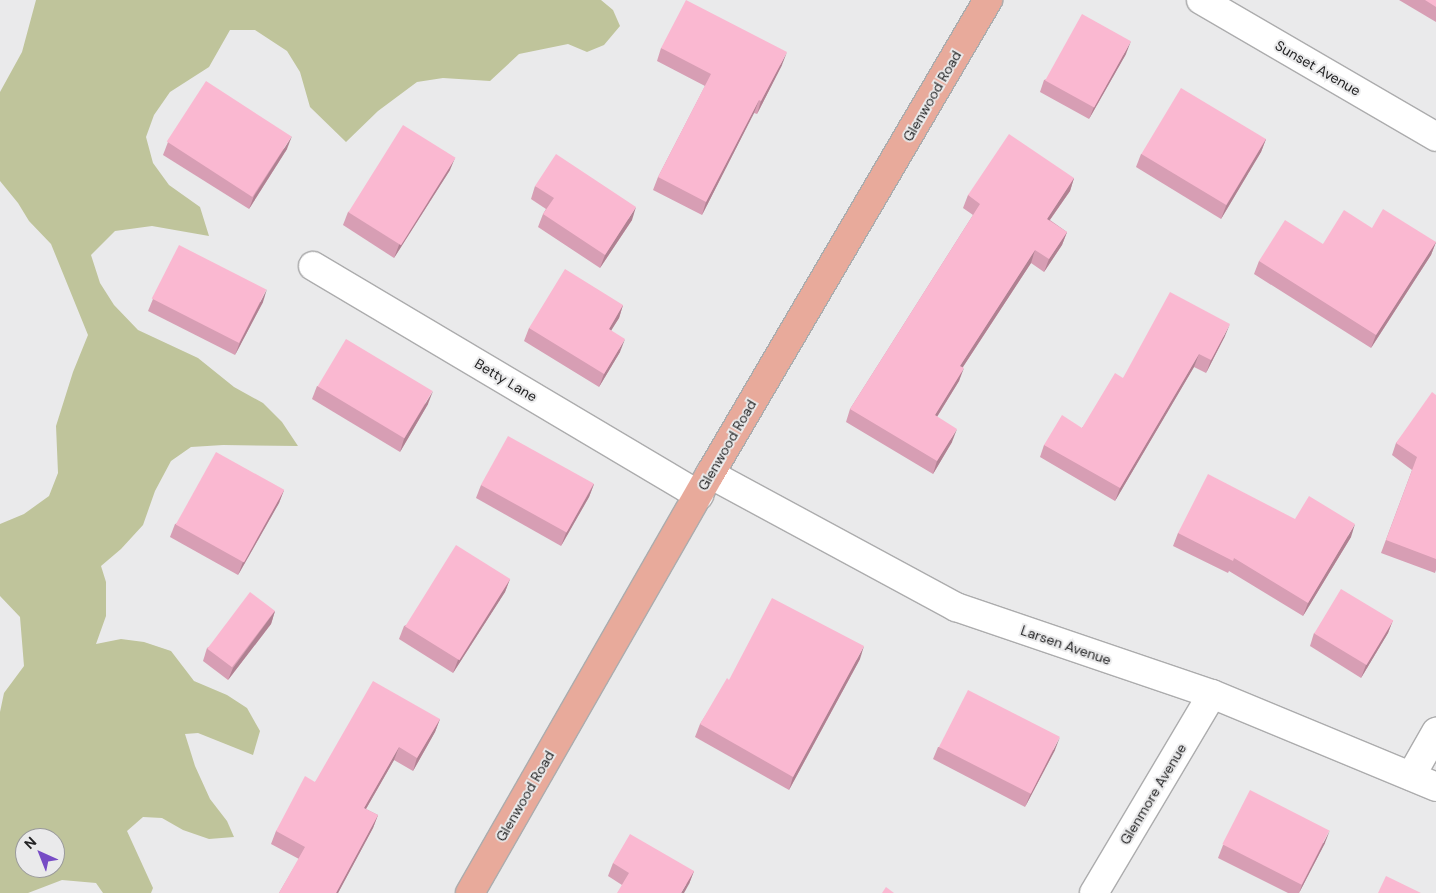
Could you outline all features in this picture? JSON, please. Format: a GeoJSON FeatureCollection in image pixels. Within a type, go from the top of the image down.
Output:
{"type":"FeatureCollection","features":[{"type":"Feature","properties":{"kind":"main road","name":"Glenwood Road"},"geometry":{"type":"LineString","coordinates":[[470,893],[704,484],[988,0]]}},
{"type":"Feature","properties":{"kind":"street","name":"Sunset Avenue"},"geometry":{"type":"LineString","coordinates":[[1201,0],[1436,137]]}},
{"type":"Feature","properties":{"kind":"street","name":"Betty Lane"},"geometry":{"type":"LineString","coordinates":[[313,266],[704,484]]}},
{"type":"Feature","properties":{"kind":"street","name":"Larsen Avenue"},"geometry":{"type":"LineString","coordinates":[[704,484],[956,607],[1212,694],[1436,788]]}},
{"type":"Feature","properties":{"kind":"street","name":"Glenmore Avenue"},"geometry":{"type":"LineString","coordinates":[[1094,893],[1212,694]]}},
{"type":"Feature","properties":{"kind":"street"},"geometry":{"type":"LineString","coordinates":[[1411,776],[1436,732]]}},
{"type":"Feature","properties":{"kind":"green space"},"geometry":{"type":"Polygon","coordinates":[[[36,0],[601,0],[613,10],[620,26],[604,45],[587,52],[568,44],[519,54],[490,81],[443,78],[417,82],[378,111],[346,142],[310,107],[300,72],[287,51],[255,30],[230,30],[209,67],[170,92],[154,115],[146,137],[153,163],[169,185],[200,207],[209,236],[152,226],[115,231],[91,255],[100,283],[114,305],[138,330],[198,358],[234,387],[263,403],[282,422],[298,446],[223,445],[191,447],[171,461],[155,491],[143,525],[121,549],[101,566],[106,582],[106,616],[96,644],[121,639],[144,642],[171,651],[194,681],[227,695],[247,708],[260,731],[253,755],[198,733],[185,734],[195,766],[210,799],[227,821],[234,837],[209,839],[183,830],[162,818],[143,817],[127,831],[153,888],[151,893],[103,893],[96,883],[62,880],[28,893],[0,893],[0,712],[4,693],[24,666],[20,617],[0,596],[0,524],[24,514],[49,496],[58,473],[56,426],[73,372],[88,335],[51,244],[29,221],[18,203],[0,181],[0,92],[22,52],[36,0]]]}},
{"type":"Feature","properties":{"kind":"building"},"geometry":{"type":"Polygon","coordinates":[[[686,0],[787,52],[761,101],[759,100],[706,202],[658,177],[711,74],[661,48],[686,0]]]}},
{"type":"Feature","properties":{"kind":"building"},"geometry":{"type":"Polygon","coordinates":[[[1425,0],[1436,0],[1436,7],[1425,0]]]}},
{"type":"Feature","properties":{"kind":"building"},"geometry":{"type":"Polygon","coordinates":[[[1082,14],[1131,41],[1094,108],[1045,80],[1082,14]]]}},
{"type":"Feature","properties":{"kind":"building"},"geometry":{"type":"Polygon","coordinates":[[[206,81],[292,137],[252,197],[167,141],[206,81]]]}},
{"type":"Feature","properties":{"kind":"building"},"geometry":{"type":"Polygon","coordinates":[[[1181,88],[1266,139],[1226,205],[1141,154],[1181,88]]]}},
{"type":"Feature","properties":{"kind":"building"},"geometry":{"type":"Polygon","coordinates":[[[403,125],[456,158],[401,245],[348,212],[403,125]]]}},
{"type":"Feature","properties":{"kind":"building"},"geometry":{"type":"Polygon","coordinates":[[[1009,134],[1074,178],[1047,219],[1067,232],[1049,259],[1035,250],[960,366],[964,368],[935,415],[957,429],[937,461],[850,409],[980,204],[968,195],[1009,134]]]}},
{"type":"Feature","properties":{"kind":"building"},"geometry":{"type":"Polygon","coordinates":[[[556,154],[636,207],[605,255],[543,214],[554,198],[535,186],[556,154]]]}},
{"type":"Feature","properties":{"kind":"building"},"geometry":{"type":"Polygon","coordinates":[[[1383,209],[1436,242],[1376,335],[1259,261],[1285,220],[1323,244],[1344,210],[1372,228],[1383,209]]]}},
{"type":"Feature","properties":{"kind":"building"},"geometry":{"type":"Polygon","coordinates":[[[179,245],[266,289],[239,343],[152,298],[179,245]]]}},
{"type":"Feature","properties":{"kind":"building"},"geometry":{"type":"Polygon","coordinates":[[[565,269],[623,305],[609,329],[625,339],[604,374],[529,328],[565,269]]]}},
{"type":"Feature","properties":{"kind":"building"},"geometry":{"type":"Polygon","coordinates":[[[1170,292],[1230,324],[1211,360],[1199,354],[1120,488],[1044,445],[1062,415],[1082,428],[1115,373],[1123,378],[1170,292]]]}},
{"type":"Feature","properties":{"kind":"building"},"geometry":{"type":"Polygon","coordinates":[[[346,339],[433,391],[404,438],[318,386],[346,339]]]}},
{"type":"Feature","properties":{"kind":"building"},"geometry":{"type":"Polygon","coordinates":[[[1432,392],[1436,395],[1436,559],[1386,540],[1417,457],[1396,443],[1432,392]]]}},
{"type":"Feature","properties":{"kind":"building"},"geometry":{"type":"Polygon","coordinates":[[[508,436],[594,484],[567,532],[481,485],[508,436]]]}},
{"type":"Feature","properties":{"kind":"building"},"geometry":{"type":"Polygon","coordinates":[[[216,452],[284,490],[244,562],[176,525],[216,452]]]}},
{"type":"Feature","properties":{"kind":"building"},"geometry":{"type":"Polygon","coordinates":[[[1208,474],[1295,519],[1309,496],[1355,524],[1308,603],[1234,558],[1233,561],[1178,533],[1208,474]]]}},
{"type":"Feature","properties":{"kind":"building"},"geometry":{"type":"Polygon","coordinates":[[[456,545],[510,579],[459,660],[405,626],[456,545]]]}},
{"type":"Feature","properties":{"kind":"building"},"geometry":{"type":"Polygon","coordinates":[[[1341,589],[1393,620],[1367,665],[1314,634],[1341,589]]]}},
{"type":"Feature","properties":{"kind":"building"},"geometry":{"type":"Polygon","coordinates":[[[250,592],[275,611],[232,667],[207,649],[250,592]]]}},
{"type":"Feature","properties":{"kind":"building"},"geometry":{"type":"Polygon","coordinates":[[[772,598],[864,646],[793,777],[700,724],[727,678],[729,680],[772,598]]]}},
{"type":"Feature","properties":{"kind":"building"},"geometry":{"type":"Polygon","coordinates":[[[373,681],[440,719],[417,758],[399,747],[364,808],[378,815],[336,893],[279,893],[305,847],[276,831],[305,776],[315,782],[373,681]]]}},
{"type":"Feature","properties":{"kind":"building"},"geometry":{"type":"Polygon","coordinates":[[[968,690],[1060,737],[1031,794],[939,747],[968,690]]]}},
{"type":"Feature","properties":{"kind":"building"},"geometry":{"type":"Polygon","coordinates":[[[1250,790],[1329,830],[1302,885],[1222,844],[1250,790]]]}},
{"type":"Feature","properties":{"kind":"building"},"geometry":{"type":"Polygon","coordinates":[[[630,834],[694,871],[681,893],[617,893],[629,873],[613,863],[630,834]]]}},
{"type":"Feature","properties":{"kind":"building"},"geometry":{"type":"Polygon","coordinates":[[[1386,876],[1421,893],[1378,893],[1386,876]]]}},
{"type":"Feature","properties":{"kind":"building"},"geometry":{"type":"Polygon","coordinates":[[[886,887],[894,893],[882,893],[886,887]]]}}]}
